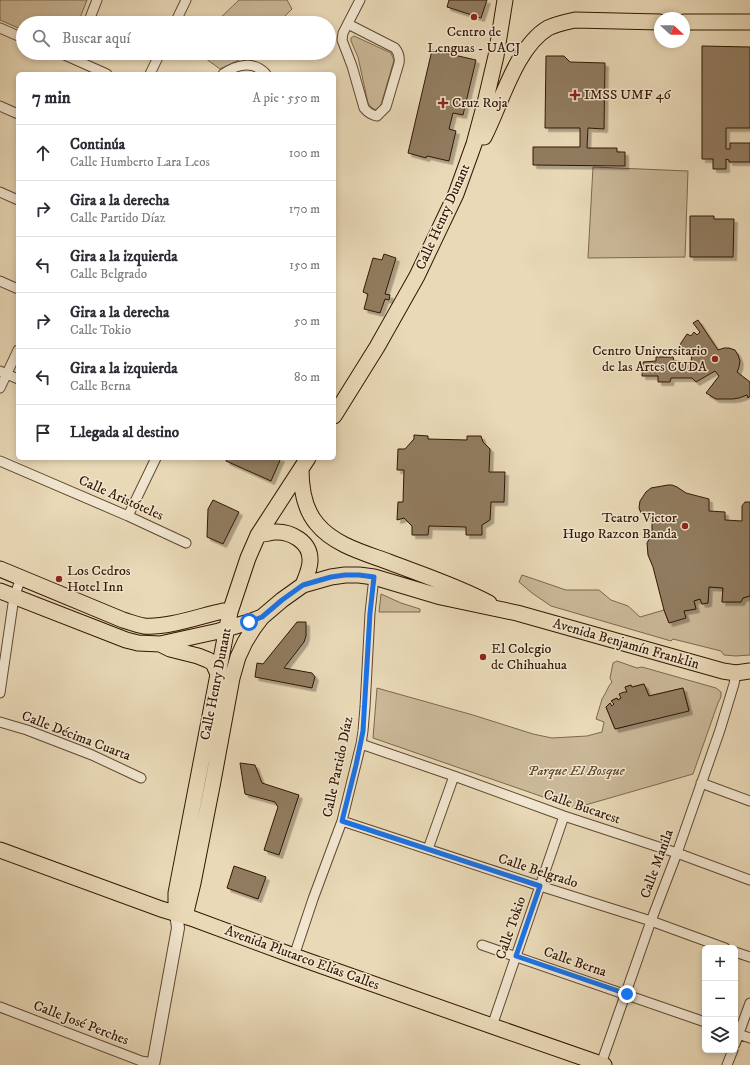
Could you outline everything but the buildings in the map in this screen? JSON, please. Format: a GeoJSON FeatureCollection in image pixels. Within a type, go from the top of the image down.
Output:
{"type":"FeatureCollection","features":[{"type":"Feature","properties":{"kind":"main road","name":"Calle Henry Dunant"},"geometry":{"type":"LineString","coordinates":[[336,413],[377,347],[417,276],[456,194],[474,144],[485,104],[496,56],[505,0]]}},
{"type":"Feature","properties":{"kind":"main road"},"geometry":{"type":"LineString","coordinates":[[474,144],[484,136],[524,51],[535,38],[548,28],[575,20],[654,22]]}},
{"type":"Feature","properties":{"kind":"main road"},"geometry":{"type":"LineString","coordinates":[[690,22],[750,22]]}},
{"type":"Feature","properties":{"kind":"main road","name":"Calle Henry Dunant"},"geometry":{"type":"LineString","coordinates":[[180,919],[176,893],[230,612],[239,582],[258,535],[304,463]]}},
{"type":"Feature","properties":{"kind":"main road"},"geometry":{"type":"LineString","coordinates":[[304,463],[301,486],[306,504],[316,523],[326,534],[349,546],[469,592],[502,610]]}},
{"type":"Feature","properties":{"kind":"main road"},"geometry":{"type":"LineString","coordinates":[[258,535],[275,532],[287,533],[296,536],[305,544],[310,553],[310,562],[303,585]]}},
{"type":"Feature","properties":{"kind":"main road"},"geometry":{"type":"LineString","coordinates":[[0,570],[123,620],[142,625],[166,625],[223,611],[230,612]]}},
{"type":"Feature","properties":{"kind":"main road"},"geometry":{"type":"LineString","coordinates":[[0,591],[126,640],[138,643],[160,644],[249,622],[262,617],[303,585],[331,577],[345,575],[374,577],[441,597],[502,610]]}},
{"type":"Feature","properties":{"kind":"main road","name":"Avenida Benjamín Franklin"},"geometry":{"type":"LineString","coordinates":[[502,610],[723,671],[743,672]]}},
{"type":"Feature","properties":{"kind":"main road","name":"Calle Henry Dunant"},"geometry":{"type":"LineString","coordinates":[[180,919],[193,883],[232,678],[238,657],[245,642],[252,629],[262,617]]}},
{"type":"Feature","properties":{"kind":"main road"},"geometry":{"type":"LineString","coordinates":[[160,644],[170,649],[208,660],[213,663],[218,674]]}},
{"type":"Feature","properties":{"kind":"main road","name":"Avenida Plutarco Elías Calles"},"geometry":{"type":"LineString","coordinates":[[0,850],[161,908],[180,919],[294,956],[603,1065]]}},
{"type":"Feature","properties":{"kind":"street"},"geometry":{"type":"LineString","coordinates":[[91,16],[97,0]]}},
{"type":"Feature","properties":{"kind":"street"},"geometry":{"type":"LineString","coordinates":[[178,16],[186,0]]}},
{"type":"Feature","properties":{"kind":"street"},"geometry":{"type":"LineString","coordinates":[[348,24],[395,48],[399,53],[399,63],[386,107],[377,116],[372,115],[364,108],[352,66],[342,40],[343,32],[360,0]]}},
{"type":"Feature","properties":{"kind":"street"},"geometry":{"type":"LineString","coordinates":[[0,28],[16,35]]}},
{"type":"Feature","properties":{"kind":"street"},"geometry":{"type":"LineString","coordinates":[[81,60],[103,72]]}},
{"type":"Feature","properties":{"kind":"street"},"geometry":{"type":"LineString","coordinates":[[151,72],[157,60]]}},
{"type":"Feature","properties":{"kind":"street"},"geometry":{"type":"LineString","coordinates":[[226,72],[242,65],[256,67],[264,72]]}},
{"type":"Feature","properties":{"kind":"street"},"geometry":{"type":"LineString","coordinates":[[0,106],[16,113]]}},
{"type":"Feature","properties":{"kind":"street"},"geometry":{"type":"LineString","coordinates":[[0,192],[16,199]]}},
{"type":"Feature","properties":{"kind":"street"},"geometry":{"type":"LineString","coordinates":[[0,281],[16,288]]}},
{"type":"Feature","properties":{"kind":"street"},"geometry":{"type":"LineString","coordinates":[[0,388],[3,372],[16,353]]}},
{"type":"Feature","properties":{"kind":"street"},"geometry":{"type":"LineString","coordinates":[[3,372],[16,378]]}},
{"type":"Feature","properties":{"kind":"street"},"geometry":{"type":"LineString","coordinates":[[128,516],[155,460]]}},
{"type":"Feature","properties":{"kind":"street","name":"Calle Aristóteles"},"geometry":{"type":"LineString","coordinates":[[0,461],[128,516],[186,543]]}},
{"type":"Feature","properties":{"kind":"street","name":"Calle Partido Díaz"},"geometry":{"type":"LineString","coordinates":[[294,956],[342,821],[361,744],[374,577]]}},
{"type":"Feature","properties":{"kind":"street"},"geometry":{"type":"LineString","coordinates":[[0,693],[14,597],[21,578]]}},
{"type":"Feature","properties":{"kind":"street","name":"Calle Manila"},"geometry":{"type":"LineString","coordinates":[[603,1065],[651,921],[677,853],[732,692],[743,672]]}},
{"type":"Feature","properties":{"kind":"street","name":"Calle Décima Cuarta"},"geometry":{"type":"LineString","coordinates":[[0,722],[27,730],[92,755],[141,778]]}},
{"type":"Feature","properties":{"kind":"street","name":"Calle Bucarest"},"geometry":{"type":"LineString","coordinates":[[361,744],[564,816],[677,853],[750,880]]}},
{"type":"Feature","properties":{"kind":"street"},"geometry":{"type":"LineString","coordinates":[[428,849],[454,776]]}},
{"type":"Feature","properties":{"kind":"street"},"geometry":{"type":"LineString","coordinates":[[701,783],[750,801]]}},
{"type":"Feature","properties":{"kind":"street","name":"Calle Tokio"},"geometry":{"type":"LineString","coordinates":[[492,1026],[564,816]]}},
{"type":"Feature","properties":{"kind":"street","name":"Calle Belgrado"},"geometry":{"type":"LineString","coordinates":[[342,821],[651,921],[717,945]]}},
{"type":"Feature","properties":{"kind":"street","name":"Calle Henry Dunant"},"geometry":{"type":"LineString","coordinates":[[153,1064],[180,919]]}},
{"type":"Feature","properties":{"kind":"street","name":"Calle Berna"},"geometry":{"type":"LineString","coordinates":[[482,944],[702,1021]]}},
{"type":"Feature","properties":{"kind":"street"},"geometry":{"type":"LineString","coordinates":[[738,953],[750,957]]}},
{"type":"Feature","properties":{"kind":"street"},"geometry":{"type":"LineString","coordinates":[[738,1031],[750,1003]]}},
{"type":"Feature","properties":{"kind":"street","name":"Calle José Perches"},"geometry":{"type":"LineString","coordinates":[[0,1007],[141,1061],[153,1064]]}},
{"type":"Feature","properties":{"kind":"street"},"geometry":{"type":"LineString","coordinates":[[738,1033],[750,1038]]}},
{"type":"Feature","properties":{"kind":"street"},"geometry":{"type":"LineString","coordinates":[[727,1065],[732,1053]]}},
{"type":"Feature","properties":{"kind":"green space"},"geometry":{"type":"Polygon","coordinates":[[[0,0],[87,0],[81,16],[16,16],[16,27],[0,20],[0,0]]]}},
{"type":"Feature","properties":{"kind":"green space"},"geometry":{"type":"Polygon","coordinates":[[[239,0],[287,0],[292,9],[285,16],[222,16],[239,0]]]}},
{"type":"Feature","properties":{"kind":"green space"},"geometry":{"type":"Polygon","coordinates":[[[354,36],[391,53],[394,60],[380,108],[376,110],[368,103],[358,57],[351,41],[351,38],[354,36]]]}},
{"type":"Feature","properties":{"kind":"green space"},"geometry":{"type":"Polygon","coordinates":[[[208,60],[239,60],[220,69],[208,60]]]}},
{"type":"Feature","properties":{"kind":"green space"},"geometry":{"type":"Polygon","coordinates":[[[593,167],[688,171],[685,257],[588,258],[593,167]]]}},
{"type":"Feature","properties":{"kind":"green space"},"geometry":{"type":"Polygon","coordinates":[[[522,575],[566,590],[599,590],[611,600],[628,606],[640,617],[664,610],[669,623],[684,611],[696,609],[694,601],[700,599],[702,604],[708,603],[709,587],[723,588],[722,602],[741,602],[743,598],[750,596],[750,655],[724,655],[721,651],[673,639],[671,641],[551,606],[519,582],[522,575]]]}},
{"type":"Feature","properties":{"kind":"green space"},"geometry":{"type":"Polygon","coordinates":[[[381,594],[401,603],[420,609],[420,612],[379,612],[381,594]]]}},
{"type":"Feature","properties":{"kind":"green space","name":"Parque El Bosque"},"geometry":{"type":"Polygon","coordinates":[[[617,661],[637,668],[642,667],[716,688],[721,692],[721,697],[693,774],[575,808],[373,738],[377,688],[473,715],[533,734],[552,738],[587,736],[602,732],[604,722],[596,719],[602,699],[612,682],[610,678],[613,663],[617,661]],[[644,684],[625,687],[627,692],[618,700],[617,698],[612,700],[614,704],[612,706],[610,704],[606,707],[615,729],[689,710],[683,688],[649,696],[644,684]]]}},
{"type":"Feature","properties":{"kind":"place","name":"Centro de Lenguas - UACJ"},"geometry":{"type":"Point","coordinates":[474,17]}},
{"type":"Feature","properties":{"kind":"place","name":"IMSS UMF 46"},"geometry":{"type":"Point","coordinates":[575,95]}},
{"type":"Feature","properties":{"kind":"place","name":"Cruz Roja"},"geometry":{"type":"Point","coordinates":[443,103]}},
{"type":"Feature","properties":{"kind":"place","name":"Centro Universitario de las Artes CUDA"},"geometry":{"type":"Point","coordinates":[715,359]}},
{"type":"Feature","properties":{"kind":"place","name":"Teatro Victor Hugo Razcon Banda"},"geometry":{"type":"Point","coordinates":[685,526]}},
{"type":"Feature","properties":{"kind":"place","name":"Los Cedros Hotel Inn"},"geometry":{"type":"Point","coordinates":[59,579]}},
{"type":"Feature","properties":{"kind":"place","name":"El Colegio de Chihuahua"},"geometry":{"type":"Point","coordinates":[483,657]}},
{"type":"Feature","properties":{"kind":"route"},"geometry":{"type":"LineString","coordinates":[[249,622],[262,617],[303,585],[331,577],[345,575],[374,577],[370,613],[363,731],[342,821],[540,886],[516,956],[627,994]]}}]}
